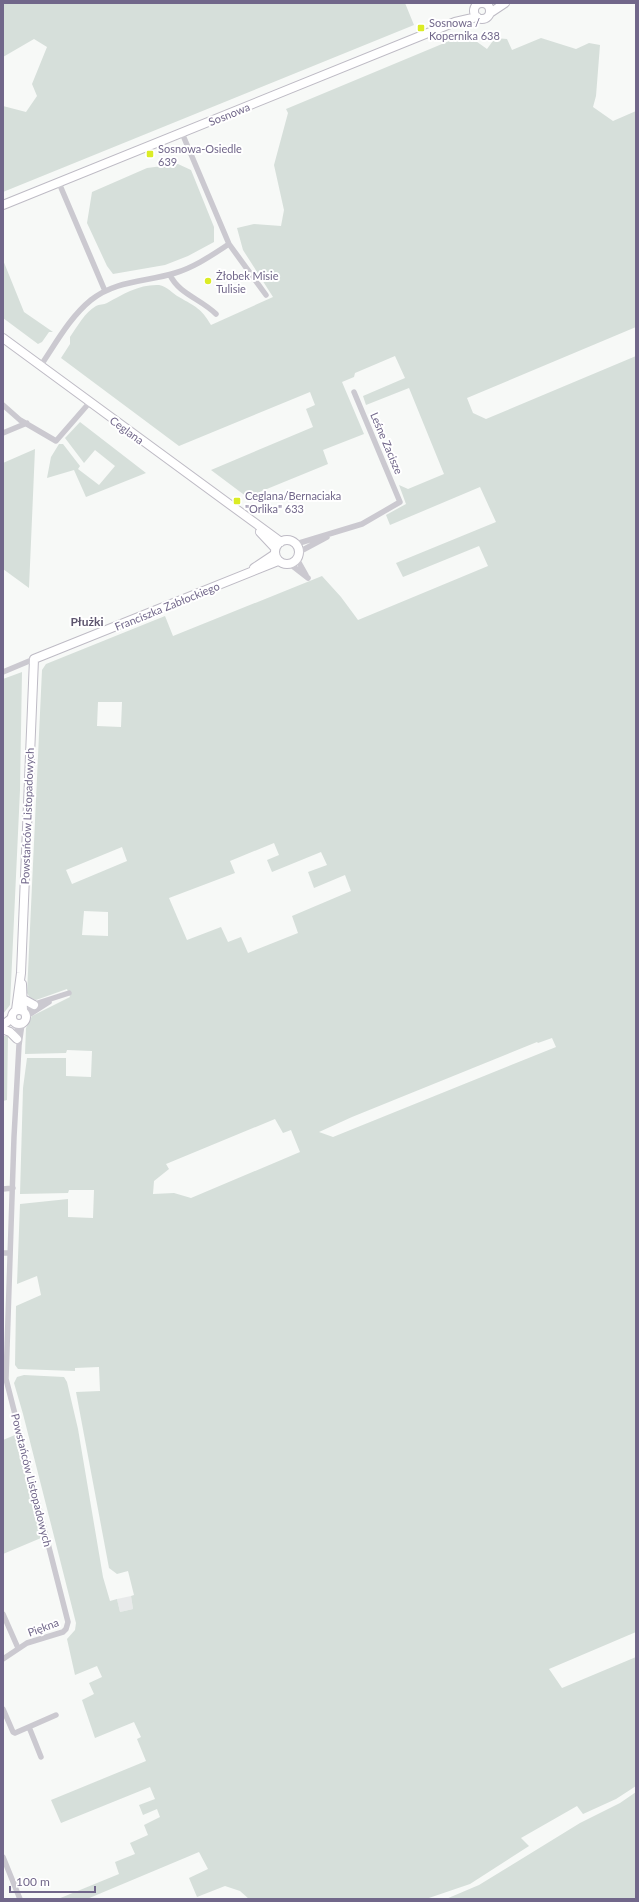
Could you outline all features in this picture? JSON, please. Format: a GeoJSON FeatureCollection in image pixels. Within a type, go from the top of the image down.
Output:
{"type":"FeatureCollection","features":[{"type":"Feature","properties":{"kind":"street"},"geometry":{"type":"LineString","coordinates":[[490,13],[487,4],[480,4],[475,9],[483,19],[505,3]]}},
{"type":"Feature","properties":{"kind":"street","name":"Sosnowa"},"geometry":{"type":"LineString","coordinates":[[3,205],[455,22],[475,9]]}},
{"type":"Feature","properties":{"kind":"street"},"geometry":{"type":"LineString","coordinates":[[182,133],[229,244],[266,295]]}},
{"type":"Feature","properties":{"kind":"street"},"geometry":{"type":"LineString","coordinates":[[59,183],[105,291]]}},
{"type":"Feature","properties":{"kind":"street"},"geometry":{"type":"LineString","coordinates":[[41,366],[76,314],[92,299],[105,291],[130,282],[170,275],[198,264],[229,244]]}},
{"type":"Feature","properties":{"kind":"street"},"geometry":{"type":"LineString","coordinates":[[170,275],[179,288],[208,306],[216,314]]}},
{"type":"Feature","properties":{"kind":"street","name":"Ceglana"},"geometry":{"type":"LineString","coordinates":[[3,338],[251,522],[277,551]]}},
{"type":"Feature","properties":{"kind":"street","name":"Leśne Zacisze"},"geometry":{"type":"LineString","coordinates":[[295,555],[333,534],[362,524],[400,502],[354,392]]}},
{"type":"Feature","properties":{"kind":"street"},"geometry":{"type":"LineString","coordinates":[[3,405],[27,424],[56,441],[90,402]]}},
{"type":"Feature","properties":{"kind":"street"},"geometry":{"type":"LineString","coordinates":[[3,433],[27,424]]}},
{"type":"Feature","properties":{"kind":"street"},"geometry":{"type":"LineString","coordinates":[[289,541],[295,555],[286,564],[277,551],[289,541]]}},
{"type":"Feature","properties":{"kind":"street","name":"Franciszka Zabłockiego"},"geometry":{"type":"LineString","coordinates":[[3,672],[242,576],[277,551]]}},
{"type":"Feature","properties":{"kind":"street","name":"Powstańców Listopadowych"},"geometry":{"type":"LineString","coordinates":[[34,659],[5,1380],[59,1583],[68,1626]]}},
{"type":"Feature","properties":{"kind":"street","name":"Powstańców Listopadowych"},"geometry":{"type":"LineString","coordinates":[[19,1017],[23,999],[21,973]]}},
{"type":"Feature","properties":{"kind":"street"},"geometry":{"type":"LineString","coordinates":[[18,1042],[10,1032],[4,1029],[34,1006],[69,993]]}},
{"type":"Feature","properties":{"kind":"street"},"geometry":{"type":"LineString","coordinates":[[23,999],[34,1006]]}},
{"type":"Feature","properties":{"kind":"street"},"geometry":{"type":"LineString","coordinates":[[19,1017],[50,1000]]}},
{"type":"Feature","properties":{"kind":"street"},"geometry":{"type":"LineString","coordinates":[[3,1189],[13,1188]]}},
{"type":"Feature","properties":{"kind":"street"},"geometry":{"type":"LineString","coordinates":[[3,1253],[10,1253]]}},
{"type":"Feature","properties":{"kind":"street"},"geometry":{"type":"LineString","coordinates":[[3,1614],[18,1648]]}},
{"type":"Feature","properties":{"kind":"street","name":"Piękna"},"geometry":{"type":"LineString","coordinates":[[3,1659],[18,1648],[39,1638],[63,1632],[68,1626]]}},
{"type":"Feature","properties":{"kind":"street"},"geometry":{"type":"LineString","coordinates":[[3,1709],[13,1732],[56,1716]]}},
{"type":"Feature","properties":{"kind":"street"},"geometry":{"type":"LineString","coordinates":[[29,1727],[41,1756]]}},
{"type":"Feature","properties":{"kind":"street"},"geometry":{"type":"LineString","coordinates":[[3,1857],[20,1899]]}},
{"type":"Feature","properties":{"kind":"shaded area"},"geometry":{"type":"Polygon","coordinates":[[[3,3],[405,3],[414,25],[3,192],[3,106],[26,112],[37,96],[32,84],[47,47],[34,39],[3,57],[3,3]]]}},
{"type":"Feature","properties":{"kind":"shaded area"},"geometry":{"type":"Polygon","coordinates":[[[466,34],[487,49],[495,38],[507,39],[512,50],[541,38],[576,49],[589,43],[600,45],[596,96],[593,107],[613,121],[636,111],[636,327],[467,398],[473,413],[486,419],[636,356],[636,1632],[549,1669],[562,1688],[636,1657],[636,1786],[616,1799],[583,1814],[577,1806],[521,1838],[529,1846],[470,1884],[426,1899],[249,1899],[240,1891],[225,1886],[197,1897],[189,1878],[208,1869],[199,1852],[87,1899],[58,1899],[119,1874],[115,1862],[135,1854],[130,1843],[148,1835],[144,1825],[160,1817],[157,1809],[143,1815],[139,1805],[155,1799],[150,1787],[61,1823],[51,1800],[146,1761],[137,1739],[141,1737],[134,1722],[95,1738],[82,1700],[94,1694],[89,1683],[102,1677],[97,1666],[75,1675],[67,1639],[75,1630],[76,1623],[14,1383],[17,1377],[24,1375],[64,1377],[67,1382],[78,1429],[103,1577],[110,1601],[117,1599],[120,1612],[133,1609],[131,1596],[134,1595],[128,1571],[117,1574],[109,1568],[76,1392],[100,1391],[99,1367],[75,1368],[75,1371],[18,1369],[15,1365],[16,1306],[41,1295],[37,1276],[17,1284],[20,1204],[68,1199],[68,1217],[93,1218],[94,1190],[69,1190],[68,1193],[20,1194],[23,1088],[27,1058],[66,1058],[66,1076],[91,1077],[92,1051],[67,1050],[66,1053],[25,1054],[26,1028],[32,1016],[70,997],[67,989],[36,1000],[30,998],[27,993],[42,670],[46,664],[165,616],[173,636],[322,576],[341,597],[358,620],[488,566],[479,546],[403,577],[396,563],[496,522],[480,487],[390,525],[386,515],[406,504],[399,485],[408,489],[444,474],[409,388],[366,405],[363,396],[405,378],[395,356],[355,373],[354,377],[342,382],[364,434],[323,450],[328,464],[247,497],[211,470],[313,427],[306,409],[315,405],[310,392],[179,446],[61,358],[70,344],[70,337],[88,312],[97,305],[106,304],[125,293],[138,288],[152,285],[165,287],[198,308],[211,325],[273,297],[243,250],[237,228],[254,224],[281,226],[284,210],[274,165],[288,113],[286,109],[466,34]],[[98,702],[97,726],[121,727],[122,702],[98,702]],[[274,843],[230,861],[235,873],[169,898],[187,940],[221,927],[228,942],[241,937],[248,953],[298,933],[292,916],[351,891],[345,875],[314,888],[308,872],[327,865],[321,852],[272,872],[267,860],[279,855],[274,843]],[[122,847],[66,870],[72,884],[127,861],[122,847]],[[84,911],[82,935],[108,936],[108,912],[84,911]],[[552,1038],[538,1043],[537,1042],[352,1117],[319,1132],[333,1137],[556,1047],[552,1038]],[[275,1119],[166,1164],[169,1169],[154,1181],[153,1194],[174,1193],[191,1198],[300,1152],[291,1130],[283,1133],[275,1119]]]}},
{"type":"Feature","properties":{"kind":"shaded area"},"geometry":{"type":"Polygon","coordinates":[[[178,164],[191,170],[214,227],[214,242],[188,256],[165,265],[113,274],[107,266],[87,223],[92,192],[147,168],[178,164]]]}},
{"type":"Feature","properties":{"kind":"shaded area"},"geometry":{"type":"Polygon","coordinates":[[[3,260],[24,312],[53,332],[49,332],[42,342],[38,344],[3,318],[3,260]]]}},
{"type":"Feature","properties":{"kind":"shaded area"},"geometry":{"type":"Polygon","coordinates":[[[80,422],[146,473],[86,497],[74,470],[47,478],[51,457],[59,444],[63,444],[80,466],[78,469],[99,485],[115,466],[95,450],[84,463],[65,438],[80,422]]]}},
{"type":"Feature","properties":{"kind":"shaded area"},"geometry":{"type":"Polygon","coordinates":[[[35,449],[29,588],[3,569],[3,463],[35,449]]]}},
{"type":"Feature","properties":{"kind":"shaded area"},"geometry":{"type":"Polygon","coordinates":[[[22,672],[20,790],[10,1005],[3,1014],[3,679],[22,672]]]}},
{"type":"Feature","properties":{"kind":"shaded area"},"geometry":{"type":"Polygon","coordinates":[[[3,1036],[8,1036],[7,1100],[3,1101],[3,1036]]]}},
{"type":"Feature","properties":{"kind":"shaded area"},"geometry":{"type":"Polygon","coordinates":[[[15,1435],[41,1538],[3,1554],[3,1440],[15,1435]]]}},
{"type":"Feature","properties":{"kind":"shaded area"},"geometry":{"type":"Polygon","coordinates":[[[131,1596],[133,1609],[120,1612],[117,1599],[131,1596]]]}},
{"type":"Feature","properties":{"kind":"shaded area"},"geometry":{"type":"Polygon","coordinates":[[[636,1792],[636,1899],[446,1899],[479,1885],[580,1823],[620,1803],[636,1792]]]}},
{"type":"Feature","properties":{"kind":"place","name":"Sosnowa / Kopernika 638"},"geometry":{"type":"Point","coordinates":[421,28]}},
{"type":"Feature","properties":{"kind":"place","name":"Sosnowa-Osiedle 639"},"geometry":{"type":"Point","coordinates":[150,154]}},
{"type":"Feature","properties":{"kind":"place","name":"Żłobek Misie Tulisie"},"geometry":{"type":"Point","coordinates":[208,281]}},
{"type":"Feature","properties":{"kind":"place","name":"Ceglana/Bernaciaka \"Orlika\" 633"},"geometry":{"type":"Point","coordinates":[237,501]}},
{"type":"Feature","properties":{"kind":"district","name":"Płużki"},"geometry":{"type":"Point","coordinates":[87,621]}}]}
